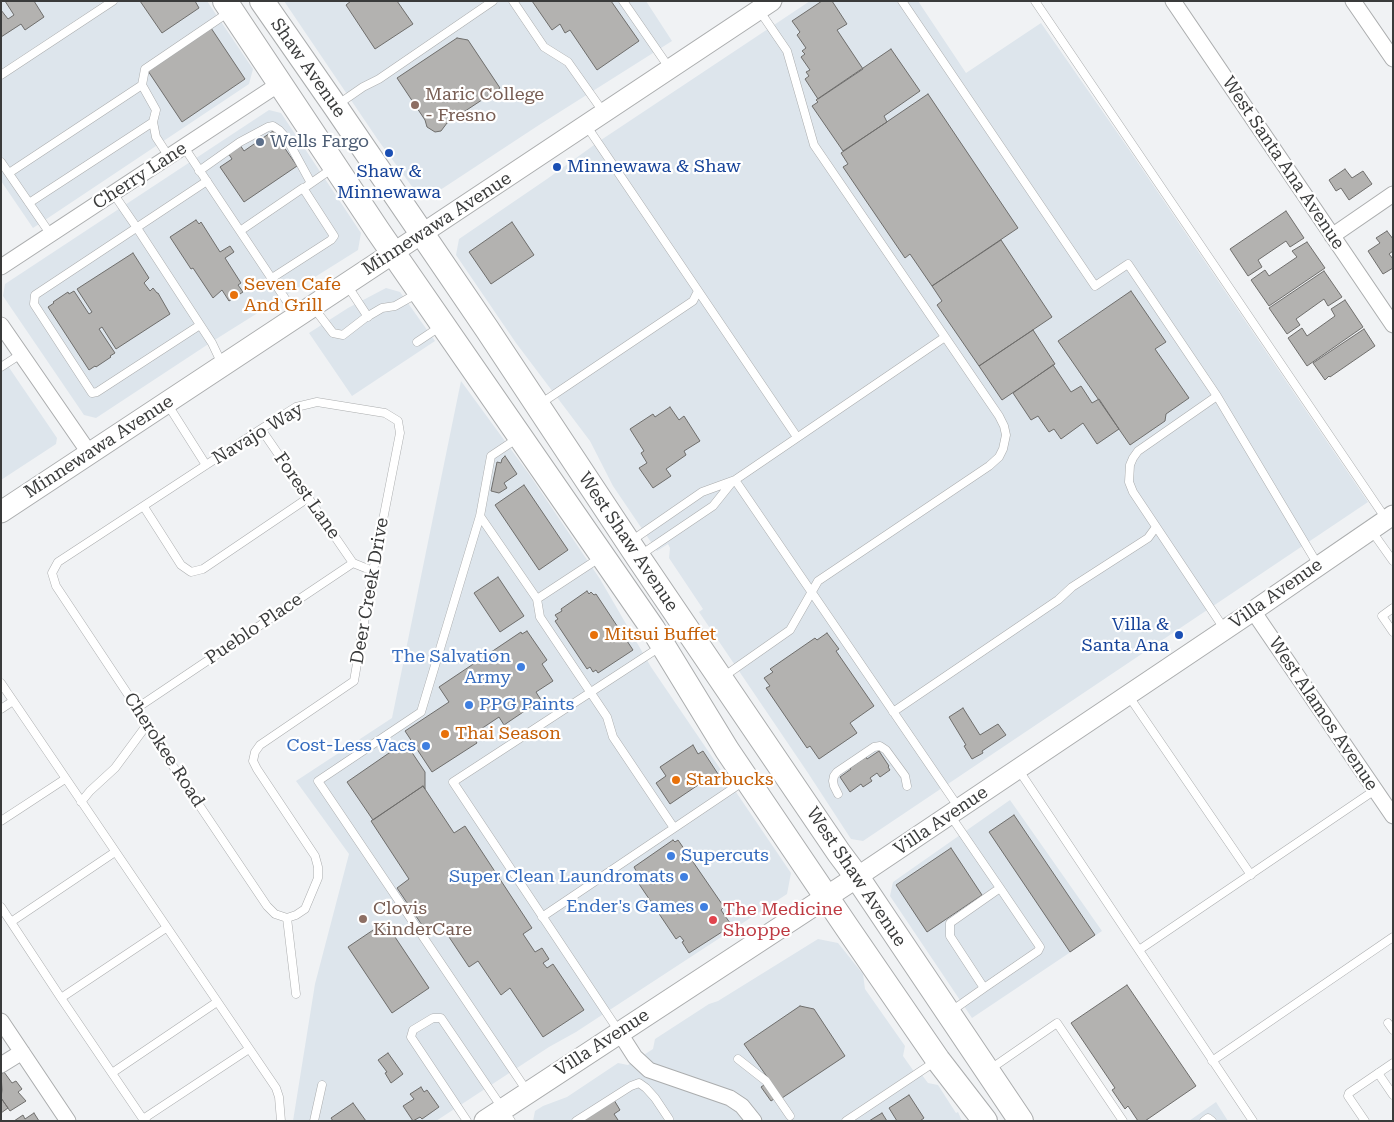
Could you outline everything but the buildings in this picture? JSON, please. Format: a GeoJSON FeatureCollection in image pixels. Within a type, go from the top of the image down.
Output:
{"type":"FeatureCollection","features":[{"type":"Feature","properties":{"kind":"main road","name":"Shaw Avenue"},"geometry":{"type":"LineString","coordinates":[[265,2],[422,234]]}},
{"type":"Feature","properties":{"kind":"main road","name":"Shaw Avenue"},"geometry":{"type":"LineString","coordinates":[[228,6],[393,253]]}},
{"type":"Feature","properties":{"kind":"main road","name":"West Shaw Avenue"},"geometry":{"type":"LineString","coordinates":[[422,234],[538,405],[633,550],[1021,1121]]}},
{"type":"Feature","properties":{"kind":"main road","name":"West Shaw Avenue"},"geometry":{"type":"LineString","coordinates":[[393,253],[663,645],[710,724],[746,779],[938,1060],[985,1121]]}},
{"type":"Feature","properties":{"kind":"main road","name":"Minnewawa Avenue"},"geometry":{"type":"LineString","coordinates":[[1,512],[393,253]]}},
{"type":"Feature","properties":{"kind":"main road"},"geometry":{"type":"LineString","coordinates":[[519,437],[542,446],[617,552],[623,557],[631,559],[633,550]]}},
{"type":"Feature","properties":{"kind":"main road"},"geometry":{"type":"LineString","coordinates":[[619,581],[627,577],[634,577],[699,672],[721,679]]}},
{"type":"Feature","properties":{"kind":"main road","name":"Villa Avenue"},"geometry":{"type":"LineString","coordinates":[[485,1121],[507,1115],[528,1092],[857,877]]}},
{"type":"Feature","properties":{"kind":"street","name":"West Santa Ana Avenue"},"geometry":{"type":"LineString","coordinates":[[1173,1],[1393,326]]}},
{"type":"Feature","properties":{"kind":"street"},"geometry":{"type":"LineString","coordinates":[[1353,1],[1393,59]]}},
{"type":"Feature","properties":{"kind":"street","name":"Minnewawa Avenue"},"geometry":{"type":"LineString","coordinates":[[393,253],[670,69],[761,4]]}},
{"type":"Feature","properties":{"kind":"street","name":"Cherry Lane"},"geometry":{"type":"LineString","coordinates":[[1,268],[279,84]]}},
{"type":"Feature","properties":{"kind":"street"},"geometry":{"type":"LineString","coordinates":[[1332,236],[1393,194]]}},
{"type":"Feature","properties":{"kind":"street"},"geometry":{"type":"LineString","coordinates":[[1,325],[90,454]]}},
{"type":"Feature","properties":{"kind":"street","name":"Villa Avenue"},"geometry":{"type":"LineString","coordinates":[[857,877],[1225,630],[1383,521]]}},
{"type":"Feature","properties":{"kind":"street","name":"West Alamos Avenue"},"geometry":{"type":"LineString","coordinates":[[1253,611],[1393,816]]}},
{"type":"Feature","properties":{"kind":"street"},"geometry":{"type":"LineString","coordinates":[[1,1021],[68,1121]]}},
{"type":"Feature","properties":{"kind":"street"},"geometry":{"type":"LineString","coordinates":[[619,1032],[635,1057],[649,1070],[730,1098],[742,1106],[754,1121]]}},
{"type":"Feature","properties":{"kind":"street"},"geometry":{"type":"LineString","coordinates":[[1,1065],[22,1052]]}},
{"type":"Feature","properties":{"kind":"lane"},"geometry":{"type":"LineString","coordinates":[[1,75],[113,1]]}},
{"type":"Feature","properties":{"kind":"lane"},"geometry":{"type":"LineString","coordinates":[[335,106],[379,79],[493,1]]}},
{"type":"Feature","properties":{"kind":"lane"},"geometry":{"type":"LineString","coordinates":[[513,1],[544,48],[568,62],[604,113]]}},
{"type":"Feature","properties":{"kind":"lane"},"geometry":{"type":"LineString","coordinates":[[623,1],[670,69]]}},
{"type":"Feature","properties":{"kind":"lane"},"geometry":{"type":"LineString","coordinates":[[902,1],[1095,286],[1128,264],[1217,396],[1318,565]]}},
{"type":"Feature","properties":{"kind":"lane"},"geometry":{"type":"LineString","coordinates":[[1035,1],[1383,521],[1393,561]]}},
{"type":"Feature","properties":{"kind":"lane"},"geometry":{"type":"LineString","coordinates":[[721,679],[790,630],[818,582],[989,466],[999,457],[1006,435],[999,416],[814,145],[788,51],[761,4]]}},
{"type":"Feature","properties":{"kind":"lane"},"geometry":{"type":"LineString","coordinates":[[169,157],[156,137],[153,122],[156,110],[142,85],[145,69],[228,6]]}},
{"type":"Feature","properties":{"kind":"lane"},"geometry":{"type":"LineString","coordinates":[[9,173],[142,85]]}},
{"type":"Feature","properties":{"kind":"lane"},"geometry":{"type":"LineString","coordinates":[[29,203],[153,122]]}},
{"type":"Feature","properties":{"kind":"lane"},"geometry":{"type":"LineString","coordinates":[[586,125],[797,437]]}},
{"type":"Feature","properties":{"kind":"lane"},"geometry":{"type":"LineString","coordinates":[[200,171],[240,142],[273,126],[287,139],[311,182]]}},
{"type":"Feature","properties":{"kind":"lane"},"geometry":{"type":"LineString","coordinates":[[184,147],[272,278],[304,311],[333,332],[343,335],[382,308],[395,306],[420,292]]}},
{"type":"Feature","properties":{"kind":"lane"},"geometry":{"type":"LineString","coordinates":[[1,162],[51,234]]}},
{"type":"Feature","properties":{"kind":"lane"},"geometry":{"type":"LineString","coordinates":[[240,231],[335,167]]}},
{"type":"Feature","properties":{"kind":"lane"},"geometry":{"type":"LineString","coordinates":[[200,325],[98,392],[92,393],[34,304],[35,295],[207,181]]}},
{"type":"Feature","properties":{"kind":"lane"},"geometry":{"type":"LineString","coordinates":[[272,278],[331,240],[334,236],[304,188]]}},
{"type":"Feature","properties":{"kind":"lane"},"geometry":{"type":"LineString","coordinates":[[113,194],[212,343],[223,366]]}},
{"type":"Feature","properties":{"kind":"lane"},"geometry":{"type":"LineString","coordinates":[[346,284],[368,317]]}},
{"type":"Feature","properties":{"kind":"lane"},"geometry":{"type":"LineString","coordinates":[[538,405],[693,301],[698,292]]}},
{"type":"Feature","properties":{"kind":"lane"},"geometry":{"type":"LineString","coordinates":[[418,342],[442,325]]}},
{"type":"Feature","properties":{"kind":"lane"},"geometry":{"type":"LineString","coordinates":[[633,550],[702,492],[735,480],[944,336]]}},
{"type":"Feature","properties":{"kind":"lane"},"geometry":{"type":"LineString","coordinates":[[1,367],[21,354]]}},
{"type":"Feature","properties":{"kind":"lane"},"geometry":{"type":"LineString","coordinates":[[1217,396],[1138,451],[1130,465],[1129,482],[1133,492],[1225,630]]}},
{"type":"Feature","properties":{"kind":"lane","name":"Navajo Way"},"geometry":{"type":"LineString","coordinates":[[52,573],[58,562],[296,407],[317,402],[385,413],[398,421]]}},
{"type":"Feature","properties":{"kind":"lane","name":"Navajo Way"},"geometry":{"type":"LineString","coordinates":[[167,403],[206,465]]}},
{"type":"Feature","properties":{"kind":"lane","name":"Deer Creek Drive"},"geometry":{"type":"LineString","coordinates":[[287,918],[305,909],[318,878],[318,867],[315,856],[257,769],[253,761],[255,752],[260,745],[354,681],[400,433],[398,421]]}},
{"type":"Feature","properties":{"kind":"lane","name":"Forest Lane"},"geometry":{"type":"LineString","coordinates":[[261,429],[353,563]]}},
{"type":"Feature","properties":{"kind":"lane"},"geometry":{"type":"LineString","coordinates":[[519,437],[491,456],[480,516],[421,712],[318,781],[528,1092]]}},
{"type":"Feature","properties":{"kind":"lane"},"geometry":{"type":"LineString","coordinates":[[735,480],[893,712],[955,811],[1000,888],[1040,947],[1038,951],[949,1014]]}},
{"type":"Feature","properties":{"kind":"lane"},"geometry":{"type":"LineString","coordinates":[[633,550],[713,506],[735,480]]}},
{"type":"Feature","properties":{"kind":"lane"},"geometry":{"type":"LineString","coordinates":[[144,507],[181,565],[191,572],[202,569],[308,498]]}},
{"type":"Feature","properties":{"kind":"lane"},"geometry":{"type":"LineString","coordinates":[[480,516],[537,600],[540,617],[606,717],[613,737],[674,828]]}},
{"type":"Feature","properties":{"kind":"lane"},"geometry":{"type":"LineString","coordinates":[[893,712],[1058,600],[1072,587],[1148,538],[1156,527]]}},
{"type":"Feature","properties":{"kind":"lane"},"geometry":{"type":"LineString","coordinates":[[537,600],[603,556]]}},
{"type":"Feature","properties":{"kind":"lane"},"geometry":{"type":"LineString","coordinates":[[353,563],[373,571]]}},
{"type":"Feature","properties":{"kind":"lane","name":"Pueblo Place"},"geometry":{"type":"LineString","coordinates":[[137,708],[353,563]]}},
{"type":"Feature","properties":{"kind":"lane","name":"Cherokee Road"},"geometry":{"type":"LineString","coordinates":[[52,573],[56,586],[137,708],[146,726],[267,906],[275,914],[287,918]]}},
{"type":"Feature","properties":{"kind":"lane"},"geometry":{"type":"LineString","coordinates":[[1393,608],[1382,616],[1393,632]]}},
{"type":"Feature","properties":{"kind":"lane"},"geometry":{"type":"LineString","coordinates":[[619,1032],[453,782],[663,645]]}},
{"type":"Feature","properties":{"kind":"lane"},"geometry":{"type":"LineString","coordinates":[[1,683],[276,1088],[279,1097],[281,1121]]}},
{"type":"Feature","properties":{"kind":"lane"},"geometry":{"type":"LineString","coordinates":[[1128,694],[1251,875]]}},
{"type":"Feature","properties":{"kind":"lane"},"geometry":{"type":"LineString","coordinates":[[1,709],[13,701]]}},
{"type":"Feature","properties":{"kind":"lane"},"geometry":{"type":"LineString","coordinates":[[81,802],[114,768],[146,726]]}},
{"type":"Feature","properties":{"kind":"lane"},"geometry":{"type":"LineString","coordinates":[[838,794],[833,781],[837,772],[874,747],[880,746],[886,750],[904,776],[906,786]]}},
{"type":"Feature","properties":{"kind":"lane"},"geometry":{"type":"LineString","coordinates":[[1018,769],[1253,1121]]}},
{"type":"Feature","properties":{"kind":"lane"},"geometry":{"type":"LineString","coordinates":[[1,822],[65,779]]}},
{"type":"Feature","properties":{"kind":"lane"},"geometry":{"type":"LineString","coordinates":[[542,917],[746,779]]}},
{"type":"Feature","properties":{"kind":"lane"},"geometry":{"type":"LineString","coordinates":[[1139,950],[1375,790]]}},
{"type":"Feature","properties":{"kind":"lane"},"geometry":{"type":"LineString","coordinates":[[11,922],[116,852]]}},
{"type":"Feature","properties":{"kind":"lane"},"geometry":{"type":"LineString","coordinates":[[984,988],[950,936],[950,923],[1000,888]]}},
{"type":"Feature","properties":{"kind":"lane"},"geometry":{"type":"LineString","coordinates":[[1,908],[145,1120],[249,1049]]}},
{"type":"Feature","properties":{"kind":"lane"},"geometry":{"type":"LineString","coordinates":[[287,918],[296,994]]}},
{"type":"Feature","properties":{"kind":"lane"},"geometry":{"type":"LineString","coordinates":[[61,998],[166,928]]}},
{"type":"Feature","properties":{"kind":"lane"},"geometry":{"type":"LineString","coordinates":[[1212,1061],[1393,937]]}},
{"type":"Feature","properties":{"kind":"lane"},"geometry":{"type":"LineString","coordinates":[[112,1073],[217,1002]]}},
{"type":"Feature","properties":{"kind":"lane"},"geometry":{"type":"LineString","coordinates":[[467,1121],[411,1037],[413,1030],[433,1018],[441,1018],[507,1115]]}},
{"type":"Feature","properties":{"kind":"lane"},"geometry":{"type":"LineString","coordinates":[[988,1071],[1057,1023],[1123,1121]]}},
{"type":"Feature","properties":{"kind":"lane"},"geometry":{"type":"LineString","coordinates":[[738,1059],[766,1081],[790,1116]]}},
{"type":"Feature","properties":{"kind":"lane"},"geometry":{"type":"LineString","coordinates":[[846,1121],[938,1060]]}},
{"type":"Feature","properties":{"kind":"lane"},"geometry":{"type":"LineString","coordinates":[[1365,1121],[1348,1096],[1349,1093],[1393,1064]]}},
{"type":"Feature","properties":{"kind":"lane"},"geometry":{"type":"LineString","coordinates":[[1378,1073],[1393,1095]]}},
{"type":"Feature","properties":{"kind":"lane"},"geometry":{"type":"LineString","coordinates":[[576,1121],[631,1086],[639,1083],[655,1098],[669,1119]]}},
{"type":"Feature","properties":{"kind":"lane"},"geometry":{"type":"LineString","coordinates":[[314,1121],[322,1085]]}},
{"type":"Feature","properties":{"kind":"lane"},"geometry":{"type":"LineString","coordinates":[[1204,1121],[1208,1118],[1212,1121]]}},
{"type":"Feature","properties":{"kind":"shaded area"},"geometry":{"type":"Polygon","coordinates":[[[1,1],[207,1],[253,69],[249,84],[33,228],[1,181],[1,1]]]}},
{"type":"Feature","properties":{"kind":"shaded area"},"geometry":{"type":"Polygon","coordinates":[[[284,1],[646,1],[672,41],[431,196],[416,192],[378,140],[284,1]]]}},
{"type":"Feature","properties":{"kind":"shaded area"},"geometry":{"type":"Polygon","coordinates":[[[810,1],[918,1],[966,73],[1041,23],[1368,502],[863,841],[851,839],[699,612],[703,609],[669,558],[670,548],[668,544],[657,551],[613,486],[590,441],[516,343],[456,255],[459,239],[601,140],[810,1]]]}},
{"type":"Feature","properties":{"kind":"shaded area"},"geometry":{"type":"Polygon","coordinates":[[[269,110],[281,113],[361,233],[358,250],[213,341],[96,418],[84,415],[3,296],[5,284],[269,110]]]}},
{"type":"Feature","properties":{"kind":"shaded area"},"geometry":{"type":"Polygon","coordinates":[[[386,288],[400,292],[435,341],[352,396],[309,333],[348,308],[386,288]]]}},
{"type":"Feature","properties":{"kind":"shaded area"},"geometry":{"type":"Polygon","coordinates":[[[8,366],[57,438],[56,444],[1,480],[1,370],[8,366]]]}},
{"type":"Feature","properties":{"kind":"shaded area"},"geometry":{"type":"Polygon","coordinates":[[[461,381],[529,474],[600,579],[651,667],[791,873],[787,894],[436,1121],[293,1121],[315,984],[349,854],[296,781],[392,718],[461,381]]]}},
{"type":"Feature","properties":{"kind":"shaded area"},"geometry":{"type":"Polygon","coordinates":[[[1010,800],[1102,931],[972,1018],[890,896],[893,882],[1010,800]]]}},
{"type":"Feature","properties":{"kind":"shaded area"},"geometry":{"type":"Polygon","coordinates":[[[818,939],[838,943],[863,974],[865,989],[905,1046],[903,1056],[915,1073],[919,1071],[928,1083],[938,1085],[956,1113],[958,1112],[962,1121],[533,1121],[535,1111],[567,1097],[618,1063],[628,1065],[653,1049],[655,1039],[709,1004],[718,1001],[818,939]]]}},
{"type":"Feature","properties":{"kind":"shaded area"},"geometry":{"type":"Polygon","coordinates":[[[1216,1102],[1228,1121],[1189,1121],[1216,1102]]]}},
{"type":"Feature","properties":{"kind":"place","name":"Maric College - Fresno"},"geometry":{"type":"Point","coordinates":[415,105]}},
{"type":"Feature","properties":{"kind":"place","name":"Wells Fargo"},"geometry":{"type":"Point","coordinates":[260,142]}},
{"type":"Feature","properties":{"kind":"place","name":"Shaw & Minnewawa"},"geometry":{"type":"Point","coordinates":[389,153]}},
{"type":"Feature","properties":{"kind":"place","name":"Minnewawa & Shaw"},"geometry":{"type":"Point","coordinates":[557,167]}},
{"type":"Feature","properties":{"kind":"place","name":"Seven Cafe And Grill"},"geometry":{"type":"Point","coordinates":[234,295]}},
{"type":"Feature","properties":{"kind":"place","name":"Mitsui Buffet"},"geometry":{"type":"Point","coordinates":[594,635]}},
{"type":"Feature","properties":{"kind":"place","name":"Villa & Santa Ana"},"geometry":{"type":"Point","coordinates":[1179,635]}},
{"type":"Feature","properties":{"kind":"place","name":"The Salvation Army"},"geometry":{"type":"Point","coordinates":[521,667]}},
{"type":"Feature","properties":{"kind":"place","name":"PPG Paints"},"geometry":{"type":"Point","coordinates":[469,705]}},
{"type":"Feature","properties":{"kind":"place","name":"Thai Season"},"geometry":{"type":"Point","coordinates":[445,734]}},
{"type":"Feature","properties":{"kind":"place","name":"Cost-Less Vacs"},"geometry":{"type":"Point","coordinates":[426,746]}},
{"type":"Feature","properties":{"kind":"place","name":"Starbucks"},"geometry":{"type":"Point","coordinates":[676,780]}},
{"type":"Feature","properties":{"kind":"place","name":"Supercuts"},"geometry":{"type":"Point","coordinates":[671,856]}},
{"type":"Feature","properties":{"kind":"place","name":"Super Clean Laundromats"},"geometry":{"type":"Point","coordinates":[684,877]}},
{"type":"Feature","properties":{"kind":"place","name":"Ender's Games"},"geometry":{"type":"Point","coordinates":[704,907]}},
{"type":"Feature","properties":{"kind":"place","name":"Clovis KinderCare"},"geometry":{"type":"Point","coordinates":[363,919]}},
{"type":"Feature","properties":{"kind":"place","name":"The Medicine Shoppe"},"geometry":{"type":"Point","coordinates":[713,920]}}]}
